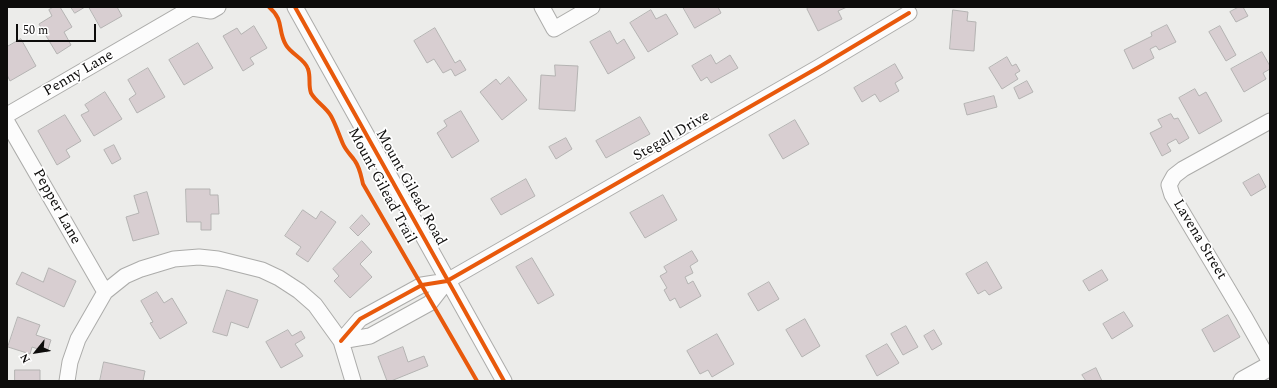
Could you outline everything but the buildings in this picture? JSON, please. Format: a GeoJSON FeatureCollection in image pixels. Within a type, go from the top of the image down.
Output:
{"type":"FeatureCollection","features":[{"type":"Feature","properties":{"kind":"main road"},"geometry":{"type":"LineString","coordinates":[[1243,381],[1270,366]]}},
{"type":"Feature","properties":{"kind":"street","name":"Penny Lane"},"geometry":{"type":"LineString","coordinates":[[7,116],[192,8],[211,11],[218,7]]}},
{"type":"Feature","properties":{"kind":"street","name":"Mount Gilead Road"},"geometry":{"type":"LineString","coordinates":[[295,7],[504,381]]}},
{"type":"Feature","properties":{"kind":"street"},"geometry":{"type":"LineString","coordinates":[[542,7],[554,29],[592,7]]}},
{"type":"Feature","properties":{"kind":"street","name":"Stegall Drive"},"geometry":{"type":"LineString","coordinates":[[447,280],[812,71],[909,13]]}},
{"type":"Feature","properties":{"kind":"street","name":"Lavena Street"},"geometry":{"type":"LineString","coordinates":[[1270,121],[1183,169],[1174,176],[1169,185],[1172,195],[1270,362]]}},
{"type":"Feature","properties":{"kind":"street","name":"Pepper Lane"},"geometry":{"type":"LineString","coordinates":[[7,122],[105,292]]}},
{"type":"Feature","properties":{"kind":"street"},"geometry":{"type":"LineString","coordinates":[[67,381],[70,362],[78,339],[105,292],[125,276],[141,269],[174,259],[199,257],[218,259],[262,270],[279,278],[299,291],[315,306],[341,341],[353,381]]}},
{"type":"Feature","properties":{"kind":"street"},"geometry":{"type":"LineString","coordinates":[[341,341],[360,319],[422,285],[447,280]]}},
{"type":"Feature","properties":{"kind":"street"},"geometry":{"type":"LineString","coordinates":[[341,341],[370,336],[430,303],[447,280]]}},
{"type":"Feature","properties":{"kind":"cycle path","name":"Mount Gilead Trail"},"geometry":{"type":"LineString","coordinates":[[269,7],[279,21],[283,40],[286,45],[306,65],[309,72],[311,93],[331,116],[344,146],[358,166],[363,184],[477,381]]}},
{"type":"Feature","properties":{"kind":"cycle path","name":"Mount Gilead Trail"},"geometry":{"type":"LineString","coordinates":[[295,7],[504,381]]}},
{"type":"Feature","properties":{"kind":"cycle path"},"geometry":{"type":"LineString","coordinates":[[341,341],[360,319],[422,285],[447,281],[819,67],[909,13]]}}]}
